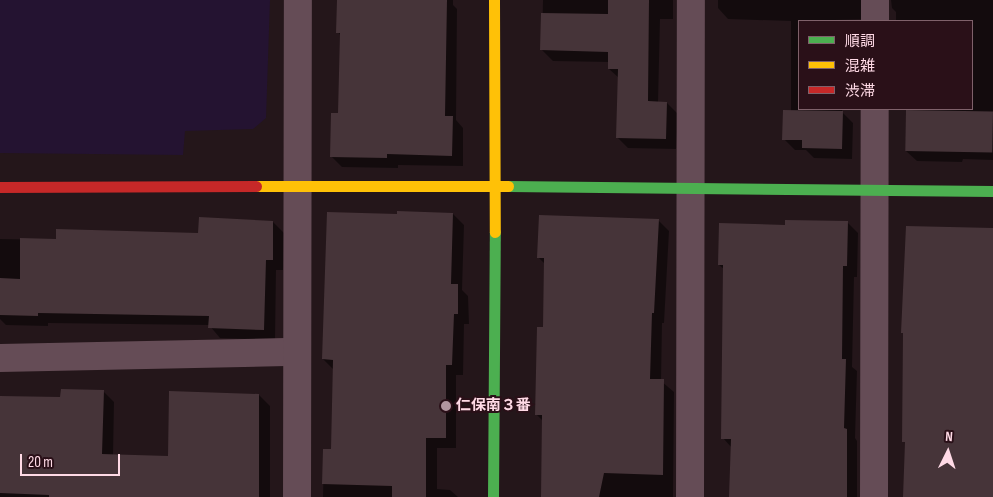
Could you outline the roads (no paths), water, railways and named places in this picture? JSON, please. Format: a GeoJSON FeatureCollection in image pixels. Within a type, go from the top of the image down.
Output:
{"type":"FeatureCollection","features":[{"type":"Feature","properties":{"kind":"street"},"geometry":{"type":"LineString","coordinates":[[297,497],[298,0]]}},
{"type":"Feature","properties":{"kind":"street"},"geometry":{"type":"LineString","coordinates":[[493,497],[494,0]]}},
{"type":"Feature","properties":{"kind":"street"},"geometry":{"type":"LineString","coordinates":[[690,497],[691,0]]}},
{"type":"Feature","properties":{"kind":"street"},"geometry":{"type":"LineString","coordinates":[[875,0],[875,20]]}},
{"type":"Feature","properties":{"kind":"street"},"geometry":{"type":"LineString","coordinates":[[874,497],[875,110]]}},
{"type":"Feature","properties":{"kind":"street"},"geometry":{"type":"LineString","coordinates":[[0,186],[495,186],[993,191]]}},
{"type":"Feature","properties":{"kind":"street"},"geometry":{"type":"LineString","coordinates":[[0,358],[298,352]]}},
{"type":"Feature","properties":{"kind":"place","name":"仁保南３番"},"geometry":{"type":"Point","coordinates":[446,406]}}]}
